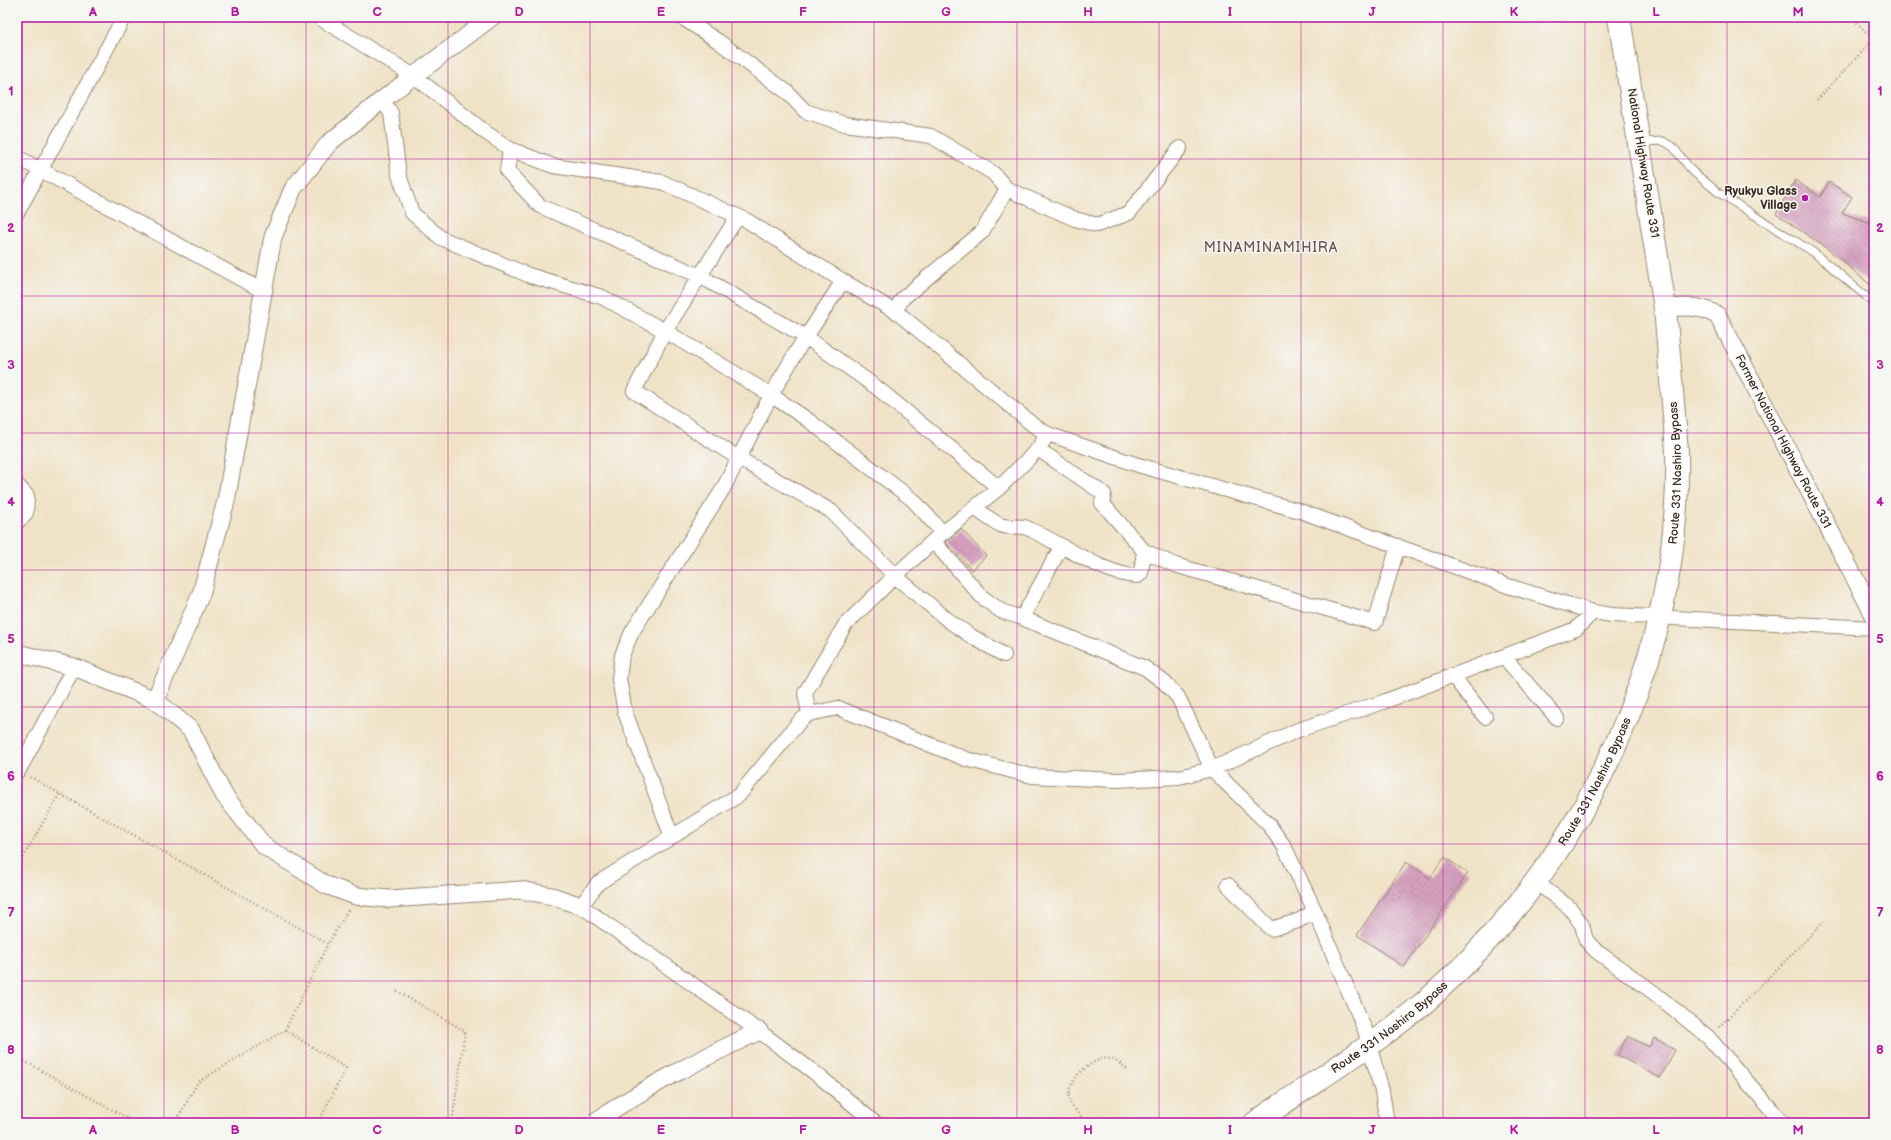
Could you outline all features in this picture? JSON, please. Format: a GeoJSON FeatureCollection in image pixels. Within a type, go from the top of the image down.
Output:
{"type":"FeatureCollection","features":[{"type":"Feature","properties":{"kind":"highway","name":"National Highway Route 331"},"geometry":{"type":"LineString","coordinates":[[1619,17],[1665,308]]}},
{"type":"Feature","properties":{"kind":"highway","name":"Route 331 Nashiro Bypass"},"geometry":{"type":"LineString","coordinates":[[1255,1123],[1370,1045],[1402,1021],[1435,993],[1471,957],[1511,914],[1536,882],[1584,808],[1616,746],[1638,690],[1661,617],[1673,541],[1677,471],[1674,403],[1665,308]]}},
{"type":"Feature","properties":{"kind":"street"},"geometry":{"type":"LineString","coordinates":[[17,213],[124,17]]}},
{"type":"Feature","properties":{"kind":"street"},"geometry":{"type":"LineString","coordinates":[[318,17],[414,76],[485,132],[510,149],[553,166],[662,182],[738,216],[843,281],[895,311],[1033,425],[1048,434],[1138,465],[1300,511],[1508,586],[1593,612],[1612,615],[1874,628]]}},
{"type":"Feature","properties":{"kind":"street"},"geometry":{"type":"LineString","coordinates":[[155,700],[201,594],[226,501],[273,237],[293,189],[329,143],[382,100],[492,17]]}},
{"type":"Feature","properties":{"kind":"street"},"geometry":{"type":"LineString","coordinates":[[681,17],[787,92],[805,111],[845,124],[931,136],[992,173],[1007,189],[1075,219],[1097,225],[1129,213],[1180,148]]}},
{"type":"Feature","properties":{"kind":"street"},"geometry":{"type":"LineString","coordinates":[[382,100],[390,113],[399,175],[412,213],[441,238],[528,275],[602,297],[665,331],[771,395],[808,420],[913,500],[982,597],[1001,611],[1022,618],[1145,668],[1165,683],[1178,697],[1212,769],[1269,825],[1284,846],[1315,911],[1366,1030],[1382,1091],[1387,1123]]}},
{"type":"Feature","properties":{"kind":"street"},"geometry":{"type":"LineString","coordinates":[[510,149],[507,171],[540,206],[700,276],[806,337],[876,386],[999,488]]}},
{"type":"Feature","properties":{"kind":"street"},"geometry":{"type":"LineString","coordinates":[[17,157],[263,292]]}},
{"type":"Feature","properties":{"kind":"street"},"geometry":{"type":"LineString","coordinates":[[895,311],[903,298],[982,232],[1007,189]]}},
{"type":"Feature","properties":{"kind":"street"},"geometry":{"type":"LineString","coordinates":[[738,216],[665,331],[634,391],[738,458],[831,511],[895,576],[949,621],[1004,655]]}},
{"type":"Feature","properties":{"kind":"street"},"geometry":{"type":"LineString","coordinates":[[672,836],[625,712],[619,679],[622,655],[632,632],[723,489],[771,395],[806,337],[843,281]]}},
{"type":"Feature","properties":{"kind":"street","name":"Former National Highway Route 331"},"geometry":{"type":"LineString","coordinates":[[1665,308],[1695,307],[1707,309],[1718,316],[1874,615]]}},
{"type":"Feature","properties":{"kind":"street"},"geometry":{"type":"LineString","coordinates":[[809,714],[805,693],[845,625],[895,576],[938,537],[999,488],[1038,449],[1048,434]]}},
{"type":"Feature","properties":{"kind":"street"},"geometry":{"type":"LineString","coordinates":[[1038,449],[1104,494],[1102,503],[1144,551],[1175,565],[1375,623],[1398,546]]}},
{"type":"Feature","properties":{"kind":"street"},"geometry":{"type":"LineString","coordinates":[[17,485],[27,496],[26,513],[17,522]]}},
{"type":"Feature","properties":{"kind":"street"},"geometry":{"type":"LineString","coordinates":[[974,508],[1002,526],[1025,527],[1061,547],[1116,572],[1130,576],[1138,576],[1141,573],[1144,551]]}},
{"type":"Feature","properties":{"kind":"street"},"geometry":{"type":"LineString","coordinates":[[1022,618],[1061,547]]}},
{"type":"Feature","properties":{"kind":"street"},"geometry":{"type":"LineString","coordinates":[[580,906],[598,882],[739,795],[756,772],[800,721],[809,714],[838,708],[966,759],[1032,776],[1117,780],[1179,777],[1212,769],[1298,730],[1383,702],[1576,629],[1593,612]]}},
{"type":"Feature","properties":{"kind":"street"},"geometry":{"type":"LineString","coordinates":[[17,653],[74,667],[155,700],[191,730],[224,795],[264,846],[326,885],[356,896],[389,899],[521,890],[552,896],[580,906],[759,1031],[819,1076],[875,1123]]}},
{"type":"Feature","properties":{"kind":"street"},"geometry":{"type":"LineString","coordinates":[[1504,657],[1557,718]]}},
{"type":"Feature","properties":{"kind":"street"},"geometry":{"type":"LineString","coordinates":[[18,770],[74,667]]}},
{"type":"Feature","properties":{"kind":"street"},"geometry":{"type":"LineString","coordinates":[[1452,675],[1485,717]]}},
{"type":"Feature","properties":{"kind":"street"},"geometry":{"type":"LineString","coordinates":[[1536,882],[1570,908],[1582,925],[1586,940],[1596,951],[1653,992],[1708,1037],[1783,1123]]}},
{"type":"Feature","properties":{"kind":"street"},"geometry":{"type":"LineString","coordinates":[[1228,885],[1271,929],[1298,921],[1315,911]]}},
{"type":"Feature","properties":{"kind":"street"},"geometry":{"type":"LineString","coordinates":[[593,1123],[632,1096],[759,1031]]}},
{"type":"Feature","properties":{"kind":"lane"},"geometry":{"type":"LineString","coordinates":[[1639,141],[1663,141],[1673,147],[1692,170],[1719,193],[1813,252],[1874,303]]}},
{"type":"Feature","properties":{"kind":"path"},"geometry":{"type":"LineString","coordinates":[[1817,100],[1874,39],[1851,17]]}},
{"type":"Feature","properties":{"kind":"path"},"geometry":{"type":"LineString","coordinates":[[18,770],[328,944]]}},
{"type":"Feature","properties":{"kind":"path"},"geometry":{"type":"LineString","coordinates":[[17,868],[60,793]]}},
{"type":"Feature","properties":{"kind":"path"},"geometry":{"type":"LineString","coordinates":[[175,1123],[198,1082],[285,1030],[328,944],[356,896]]}},
{"type":"Feature","properties":{"kind":"path"},"geometry":{"type":"LineString","coordinates":[[1708,1037],[1824,922]]}},
{"type":"Feature","properties":{"kind":"path"},"geometry":{"type":"LineString","coordinates":[[397,991],[465,1031],[452,1123]]}},
{"type":"Feature","properties":{"kind":"path"},"geometry":{"type":"LineString","coordinates":[[285,1030],[346,1068],[318,1123]]}},
{"type":"Feature","properties":{"kind":"path"},"geometry":{"type":"LineString","coordinates":[[17,1057],[136,1123]]}},
{"type":"Feature","properties":{"kind":"path"},"geometry":{"type":"LineString","coordinates":[[1086,1123],[1069,1100],[1068,1091],[1074,1079],[1082,1070],[1103,1058],[1114,1060],[1127,1069]]}},
{"type":"Feature","properties":{"kind":"building"},"geometry":{"type":"Polygon","coordinates":[[[1795,180],[1820,197],[1829,182],[1852,197],[1842,213],[1868,222],[1874,221],[1874,288],[1828,249],[1776,214],[1795,180]]]}},
{"type":"Feature","properties":{"kind":"building"},"geometry":{"type":"Polygon","coordinates":[[[961,529],[986,556],[972,570],[945,542],[961,529]]]}},
{"type":"Feature","properties":{"kind":"building"},"geometry":{"type":"Polygon","coordinates":[[[1444,857],[1468,873],[1404,967],[1357,935],[1406,862],[1430,878],[1444,857]]]}},
{"type":"Feature","properties":{"kind":"building"},"geometry":{"type":"Polygon","coordinates":[[[1628,1036],[1649,1047],[1654,1038],[1675,1050],[1660,1078],[1617,1055],[1628,1036]]]}},
{"type":"Feature","properties":{"kind":"place","name":"Ryukyu Glass Village"},"geometry":{"type":"Point","coordinates":[1805,198]}},
{"type":"Feature","properties":{"kind":"district","name":"MINAMINAMIHIRA"},"geometry":{"type":"Point","coordinates":[1271,247]}}]}
